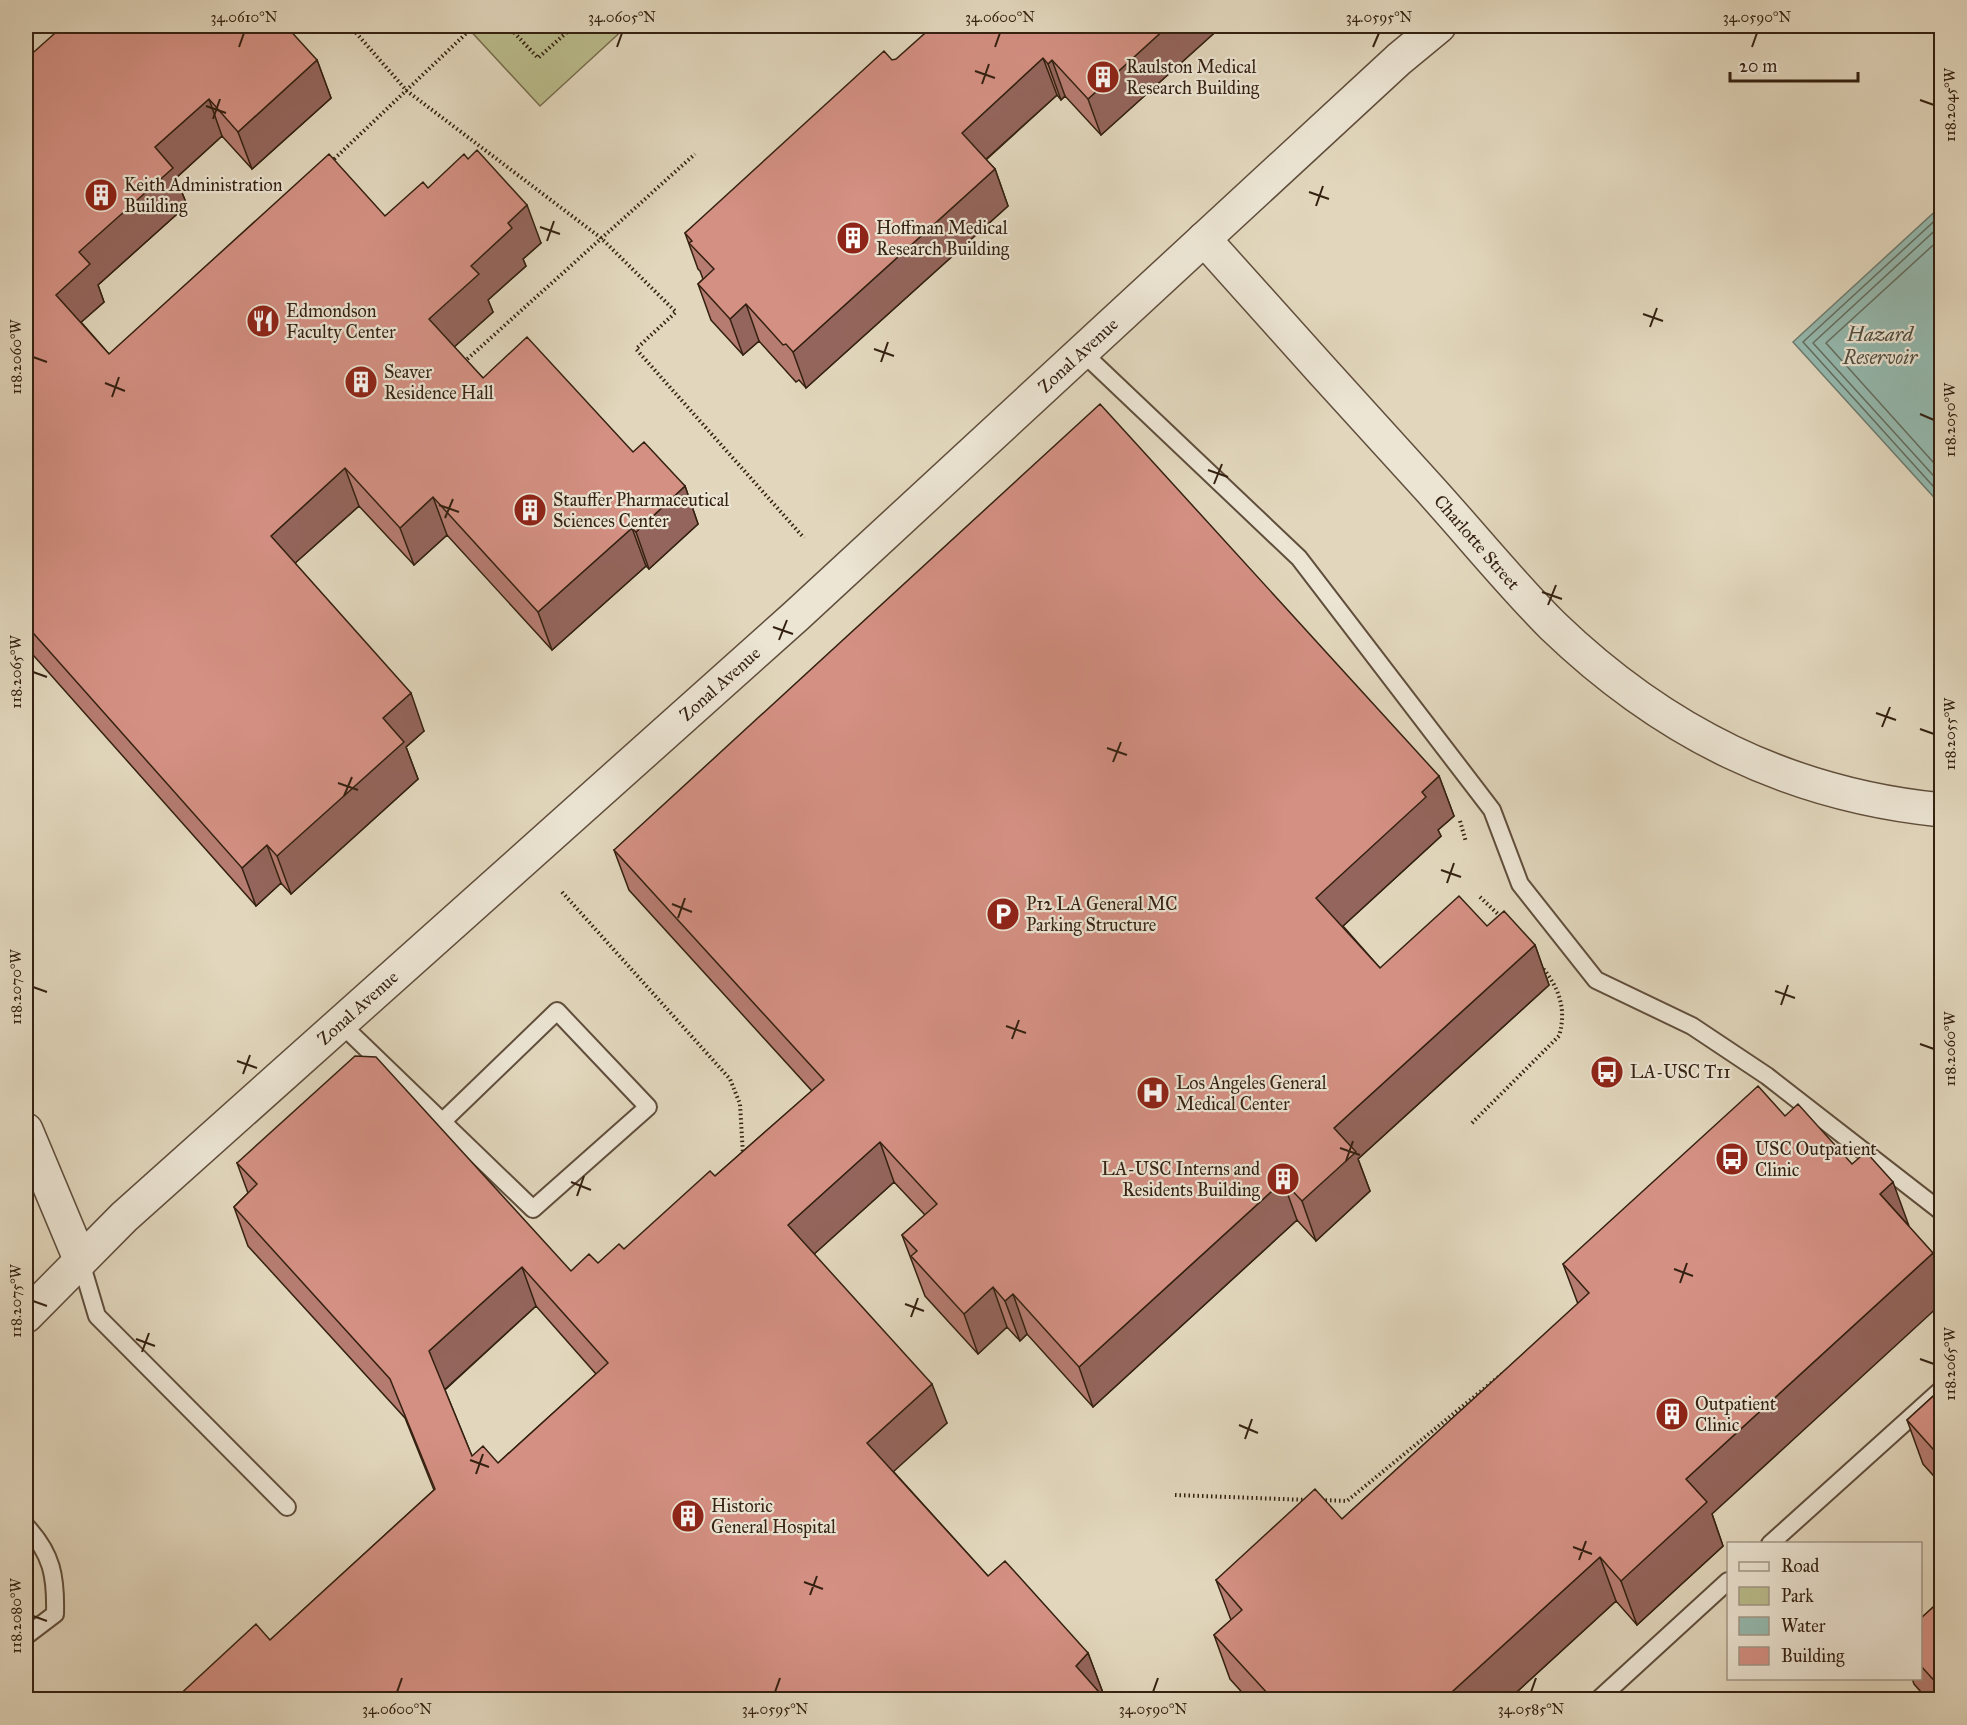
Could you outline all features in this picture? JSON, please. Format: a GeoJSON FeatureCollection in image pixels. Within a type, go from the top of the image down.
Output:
{"type":"FeatureCollection","features":[{"type":"Feature","properties":{"kind":"street","name":"Zonal Avenue"},"geometry":{"type":"LineString","coordinates":[[26,1316],[124,1217],[796,616],[1081,351],[1439,26]]}},
{"type":"Feature","properties":{"kind":"street","name":"Charlotte Street"},"geometry":{"type":"LineString","coordinates":[[1204,239],[1552,624],[1642,702],[1691,732],[1752,763],[1824,789],[1894,805],[1941,810]]}},
{"type":"Feature","properties":{"kind":"street"},"geometry":{"type":"LineString","coordinates":[[26,1130],[81,1260]]}},
{"type":"Feature","properties":{"kind":"lane"},"geometry":{"type":"LineString","coordinates":[[1081,351],[1299,558],[1492,810],[1520,884],[1596,980],[1692,1026],[1767,1076],[1941,1212]]}},
{"type":"Feature","properties":{"kind":"lane"},"geometry":{"type":"LineString","coordinates":[[340,1023],[442,1122],[533,1209],[648,1107],[557,1011],[442,1122]]}},
{"type":"Feature","properties":{"kind":"lane"},"geometry":{"type":"LineString","coordinates":[[81,1260],[97,1316],[287,1506]]}},
{"type":"Feature","properties":{"kind":"lane"},"geometry":{"type":"LineString","coordinates":[[1772,1542],[1941,1389]]}},
{"type":"Feature","properties":{"kind":"lane"},"geometry":{"type":"LineString","coordinates":[[26,1526],[44,1548],[56,1580],[55,1614],[26,1636]]}},
{"type":"Feature","properties":{"kind":"lane"},"geometry":{"type":"LineString","coordinates":[[1598,1700],[1727,1582]]}},
{"type":"Feature","properties":{"kind":"path"},"geometry":{"type":"LineString","coordinates":[[350,26],[407,91],[601,238],[676,312],[636,349],[804,538]]}},
{"type":"Feature","properties":{"kind":"path"},"geometry":{"type":"LineString","coordinates":[[331,163],[474,26]]}},
{"type":"Feature","properties":{"kind":"path"},"geometry":{"type":"LineString","coordinates":[[508,26],[538,58],[574,26]]}},
{"type":"Feature","properties":{"kind":"path"},"geometry":{"type":"LineString","coordinates":[[463,363],[695,154]]}},
{"type":"Feature","properties":{"kind":"path"},"geometry":{"type":"LineString","coordinates":[[1458,815],[1466,842]]}},
{"type":"Feature","properties":{"kind":"path"},"geometry":{"type":"LineString","coordinates":[[562,892],[730,1079],[740,1104],[743,1159]]}},
{"type":"Feature","properties":{"kind":"path"},"geometry":{"type":"LineString","coordinates":[[1480,897],[1503,920]]}},
{"type":"Feature","properties":{"kind":"path"},"geometry":{"type":"LineString","coordinates":[[1472,1123],[1559,1036],[1563,1021],[1559,990],[1538,961]]}},
{"type":"Feature","properties":{"kind":"path"},"geometry":{"type":"LineString","coordinates":[[1175,1495],[1347,1501],[1511,1366]]}},
{"type":"Feature","properties":{"kind":"green space"},"geometry":{"type":"Polygon","coordinates":[[[466,26],[627,26],[540,106],[466,26]]]}},
{"type":"Feature","properties":{"kind":"water","name":"Hazard Reservoir"},"geometry":{"type":"Polygon","coordinates":[[[1941,206],[1941,505],[1793,342],[1941,206]]]}},
{"type":"Feature","properties":{"kind":"building"},"geometry":{"type":"Polygon","coordinates":[[[63,26],[286,26],[317,60],[238,132],[209,99],[155,147],[173,168],[79,252],[90,264],[56,295],[109,354],[329,154],[385,216],[423,182],[428,188],[464,154],[468,159],[477,150],[527,205],[508,223],[512,228],[471,266],[479,274],[429,319],[483,378],[527,337],[633,452],[644,442],[685,486],[636,532],[632,528],[538,612],[433,497],[400,528],[345,468],[271,536],[411,693],[383,718],[404,742],[277,856],[267,845],[242,868],[26,625],[26,59],[63,26]]]}},
{"type":"Feature","properties":{"kind":"building","name":"Hoffman Medical Research Building"},"geometry":{"type":"Polygon","coordinates":[[[933,26],[1168,26],[1088,99],[1052,60],[1048,64],[1043,58],[962,133],[995,169],[793,352],[786,344],[783,345],[746,304],[730,319],[698,284],[714,269],[689,243],[692,241],[685,233],[884,51],[892,60],[896,59],[933,26]]]}},
{"type":"Feature","properties":{"kind":"building"},"geometry":{"type":"Polygon","coordinates":[[[1100,404],[1439,776],[1422,792],[1426,797],[1316,898],[1380,968],[1459,896],[1487,926],[1504,911],[1535,945],[1334,1128],[1356,1152],[1302,1201],[1283,1181],[1079,1367],[1013,1294],[1005,1301],[993,1287],[964,1314],[911,1256],[917,1251],[902,1235],[937,1204],[880,1142],[788,1225],[932,1384],[867,1443],[988,1576],[1005,1561],[1088,1653],[1076,1666],[1106,1700],[174,1700],[256,1624],[270,1640],[435,1489],[390,1379],[234,1207],[257,1184],[237,1163],[355,1056],[376,1057],[571,1271],[589,1254],[598,1263],[619,1244],[624,1249],[710,1171],[715,1176],[824,1080],[614,850],[1100,404]],[[522,1267],[429,1351],[472,1456],[483,1446],[498,1463],[608,1363],[522,1267]]]}},
{"type":"Feature","properties":{"kind":"building","name":"Outpatient Clinic"},"geometry":{"type":"Polygon","coordinates":[[[1758,1086],[1785,1116],[1798,1104],[1852,1164],[1866,1152],[1893,1182],[1880,1194],[1933,1253],[1686,1479],[1707,1502],[1621,1581],[1600,1557],[1443,1700],[1264,1700],[1269,1695],[1214,1635],[1242,1610],[1216,1580],[1315,1489],[1342,1519],[1589,1293],[1563,1264],[1758,1086]]]}},
{"type":"Feature","properties":{"kind":"building"},"geometry":{"type":"Polygon","coordinates":[[[1941,1389],[1941,1458],[1907,1420],[1941,1389]]]}},
{"type":"Feature","properties":{"kind":"building"},"geometry":{"type":"Polygon","coordinates":[[[1941,1600],[1941,1688],[1922,1667],[1922,1617],[1941,1600]]]}},
{"type":"Feature","properties":{"kind":"place","name":"Raulston Medical Research Building"},"geometry":{"type":"Point","coordinates":[1103,77]}},
{"type":"Feature","properties":{"kind":"place","name":"Keith Administration Building"},"geometry":{"type":"Point","coordinates":[101,195]}},
{"type":"Feature","properties":{"kind":"place","name":"Hoffman Medical Research Building"},"geometry":{"type":"Point","coordinates":[853,238]}},
{"type":"Feature","properties":{"kind":"place","name":"Edmondson Faculty Center"},"geometry":{"type":"Point","coordinates":[263,321]}},
{"type":"Feature","properties":{"kind":"place","name":"Seaver Residence Hall"},"geometry":{"type":"Point","coordinates":[361,382]}},
{"type":"Feature","properties":{"kind":"place","name":"Stauffer Pharmaceutical Sciences Center"},"geometry":{"type":"Point","coordinates":[530,510]}},
{"type":"Feature","properties":{"kind":"place","name":"P12 LA General MC Parking Structure"},"geometry":{"type":"Point","coordinates":[1003,914]}},
{"type":"Feature","properties":{"kind":"place","name":"LA-USC T11"},"geometry":{"type":"Point","coordinates":[1607,1072]}},
{"type":"Feature","properties":{"kind":"place","name":"Los Angeles General Medical Center"},"geometry":{"type":"Point","coordinates":[1153,1093]}},
{"type":"Feature","properties":{"kind":"place","name":"USC Outpatient Clinic"},"geometry":{"type":"Point","coordinates":[1732,1159]}},
{"type":"Feature","properties":{"kind":"place","name":"LA-USC Interns and Residents Building"},"geometry":{"type":"Point","coordinates":[1283,1179]}},
{"type":"Feature","properties":{"kind":"place","name":"Outpatient Clinic"},"geometry":{"type":"Point","coordinates":[1672,1414]}},
{"type":"Feature","properties":{"kind":"place","name":"Historic General Hospital"},"geometry":{"type":"Point","coordinates":[688,1516]}}]}
